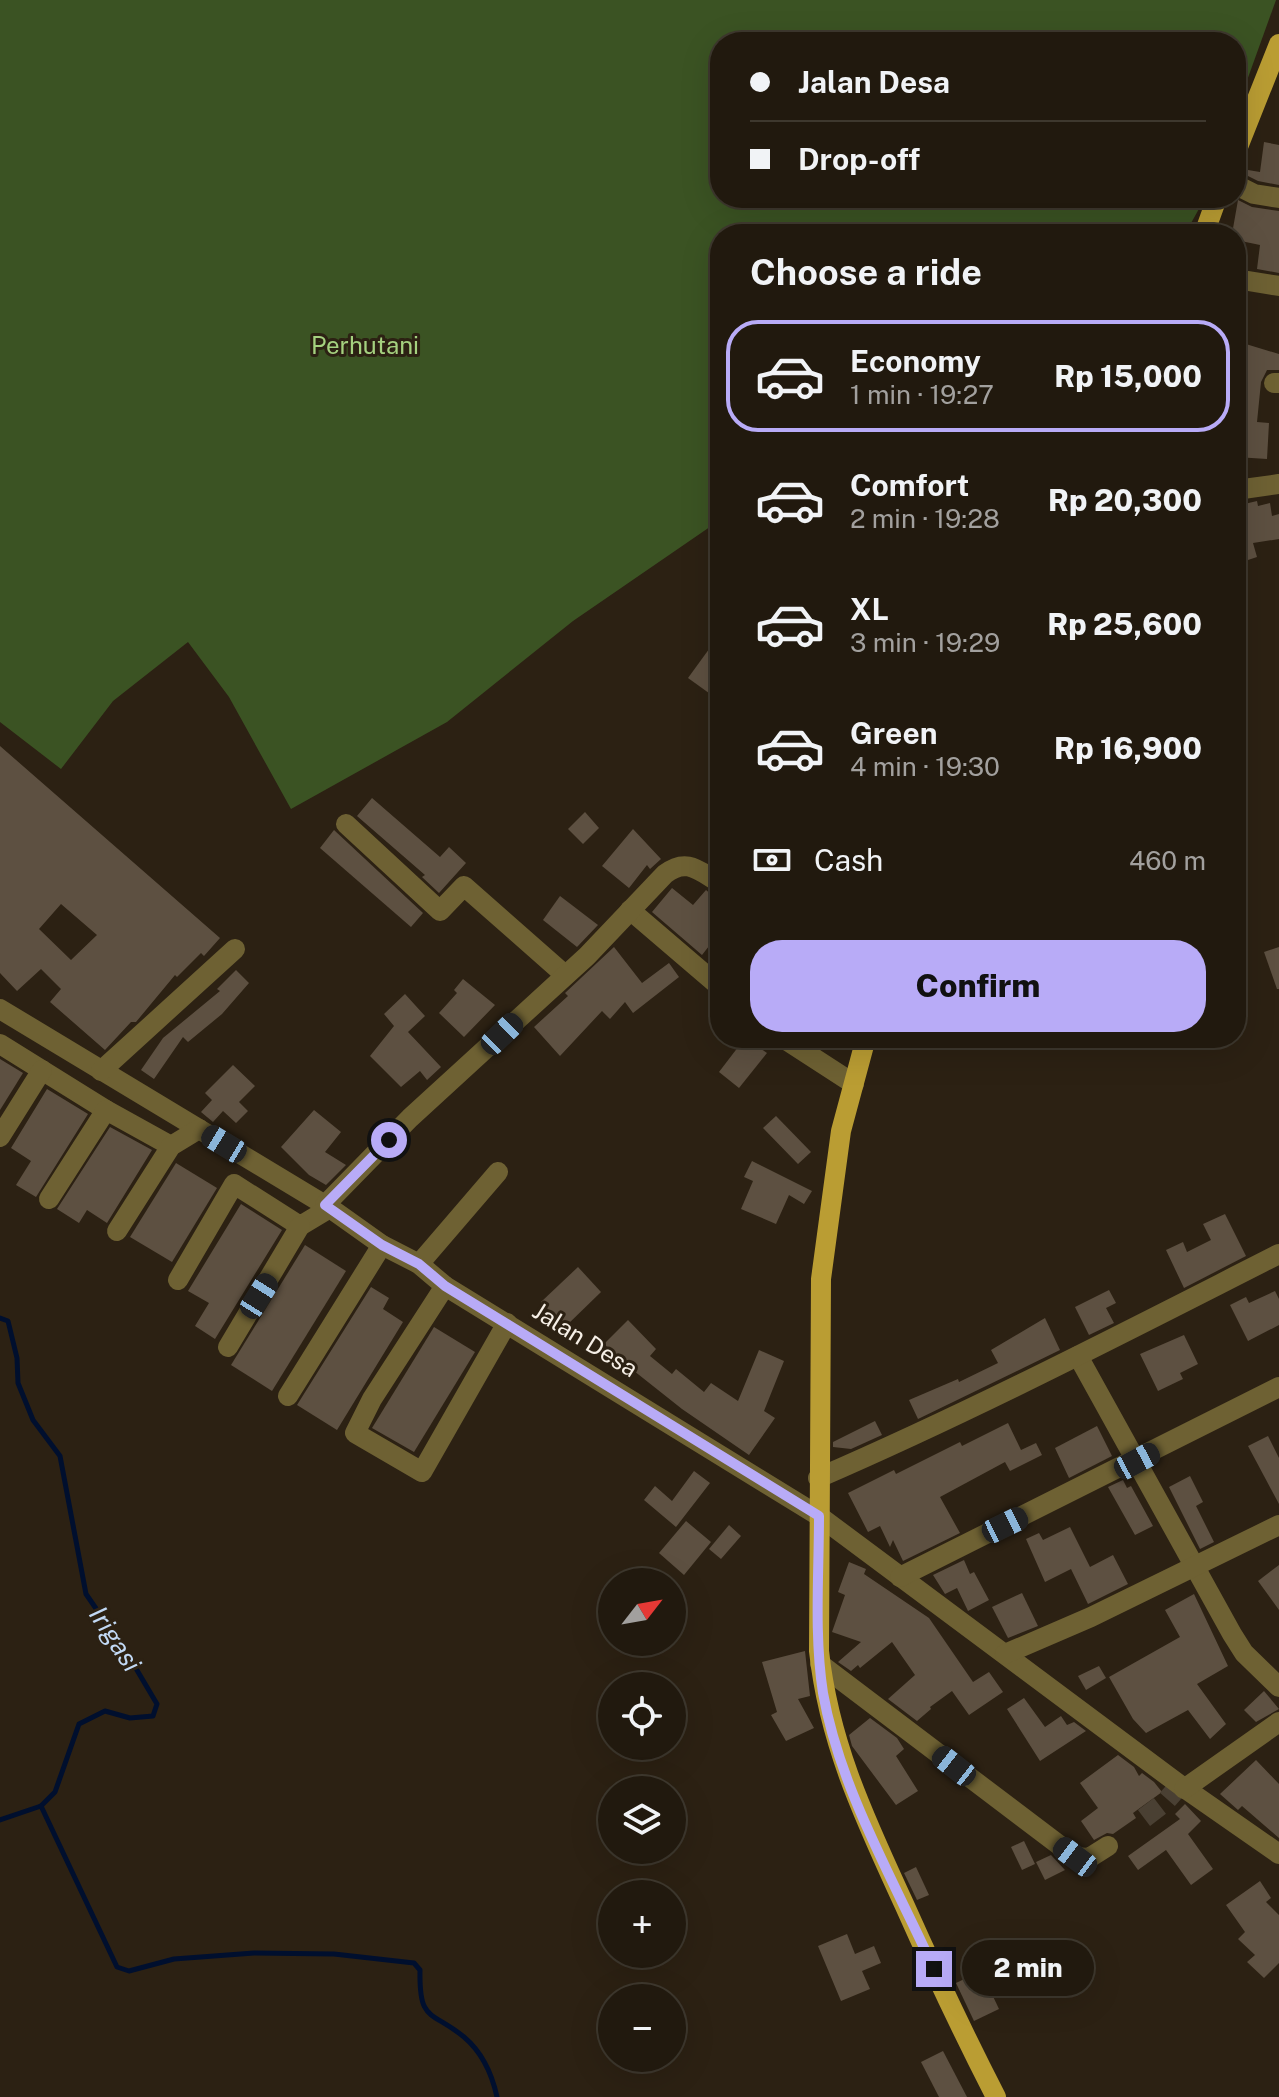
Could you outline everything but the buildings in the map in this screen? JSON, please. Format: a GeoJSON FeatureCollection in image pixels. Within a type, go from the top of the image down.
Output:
{"type":"FeatureCollection","features":[{"type":"Feature","properties":{"kind":"main road"},"geometry":{"type":"LineString","coordinates":[[1246,127],[1279,44]]}},
{"type":"Feature","properties":{"kind":"main road"},"geometry":{"type":"LineString","coordinates":[[863,1048],[841,1131],[821,1279],[818,1478],[823,1693],[836,1742],[859,1806],[996,2097]]}},
{"type":"Feature","properties":{"kind":"street"},"geometry":{"type":"LineString","coordinates":[[1246,190],[1279,198]]}},
{"type":"Feature","properties":{"kind":"street"},"geometry":{"type":"LineString","coordinates":[[1246,281],[1279,286]]}},
{"type":"Feature","properties":{"kind":"street"},"geometry":{"type":"LineString","coordinates":[[1246,489],[1279,484]]}},
{"type":"Feature","properties":{"kind":"street"},"geometry":{"type":"LineString","coordinates":[[346,824],[440,911],[464,886],[565,975]]}},
{"type":"Feature","properties":{"kind":"street"},"geometry":{"type":"LineString","coordinates":[[228,1347],[300,1226],[328,1207],[410,1118],[565,975],[675,866],[689,865],[710,877]]}},
{"type":"Feature","properties":{"kind":"street"},"geometry":{"type":"LineString","coordinates":[[630,910],[710,978]]}},
{"type":"Feature","properties":{"kind":"street"},"geometry":{"type":"LineString","coordinates":[[101,1071],[235,949]]}},
{"type":"Feature","properties":{"kind":"street","name":"Jalan Desa"},"geometry":{"type":"LineString","coordinates":[[0,1009],[328,1207],[382,1245],[419,1264],[445,1286],[819,1516],[1184,1789],[1279,1854]]}},
{"type":"Feature","properties":{"kind":"street"},"geometry":{"type":"LineString","coordinates":[[0,1044],[171,1146]]}},
{"type":"Feature","properties":{"kind":"street"},"geometry":{"type":"LineString","coordinates":[[798,1048],[854,1084]]}},
{"type":"Feature","properties":{"kind":"street"},"geometry":{"type":"LineString","coordinates":[[0,1137],[42,1070]]}},
{"type":"Feature","properties":{"kind":"street"},"geometry":{"type":"LineString","coordinates":[[49,1199],[106,1110]]}},
{"type":"Feature","properties":{"kind":"street"},"geometry":{"type":"LineString","coordinates":[[117,1231],[171,1146],[199,1129]]}},
{"type":"Feature","properties":{"kind":"street"},"geometry":{"type":"LineString","coordinates":[[419,1264],[498,1172]]}},
{"type":"Feature","properties":{"kind":"street"},"geometry":{"type":"LineString","coordinates":[[178,1280],[234,1184],[300,1226]]}},
{"type":"Feature","properties":{"kind":"street"},"geometry":{"type":"LineString","coordinates":[[288,1396],[382,1245]]}},
{"type":"Feature","properties":{"kind":"street"},"geometry":{"type":"LineString","coordinates":[[818,1478],[902,1442],[1279,1254]]}},
{"type":"Feature","properties":{"kind":"street"},"geometry":{"type":"LineString","coordinates":[[445,1286],[372,1399],[355,1433],[422,1472],[507,1323]]}},
{"type":"Feature","properties":{"kind":"street"},"geometry":{"type":"LineString","coordinates":[[1078,1356],[1244,1653],[1279,1687]]}},
{"type":"Feature","properties":{"kind":"street"},"geometry":{"type":"LineString","coordinates":[[900,1577],[1137,1461],[1279,1387]]}},
{"type":"Feature","properties":{"kind":"street"},"geometry":{"type":"LineString","coordinates":[[1005,1654],[1195,1568],[1279,1525]]}},
{"type":"Feature","properties":{"kind":"street"},"geometry":{"type":"LineString","coordinates":[[820,1664],[1075,1857],[1089,1858],[1108,1846]]}},
{"type":"Feature","properties":{"kind":"street"},"geometry":{"type":"LineString","coordinates":[[1184,1789],[1279,1722]]}},
{"type":"Feature","properties":{"kind":"green space","name":"Perhutani"},"geometry":{"type":"Polygon","coordinates":[[[0,0],[1276,0],[1246,83],[1246,32],[710,32],[710,208],[1199,208],[1191,224],[710,224],[710,527],[573,621],[447,722],[291,809],[229,697],[188,642],[113,701],[61,769],[0,722],[0,0]]]}},
{"type":"Feature","properties":{"kind":"waterway","name":"Irigasi"},"geometry":{"type":"LineString","coordinates":[[0,1318],[8,1321],[17,1358],[18,1383],[33,1420],[60,1456],[86,1594],[157,1704],[153,1716],[130,1718],[105,1711],[79,1724],[55,1792],[41,1806],[0,1820]]}},
{"type":"Feature","properties":{"kind":"waterway"},"geometry":{"type":"LineString","coordinates":[[41,1806],[117,1967],[129,1971],[174,1959],[254,1953],[334,1954],[414,1963],[420,1970],[425,2007],[476,2050],[489,2072],[497,2097]]}},
{"type":"Feature","properties":{"kind":"tunnel"},"geometry":{"type":"LineString","coordinates":[[1144,1818],[1180,1785]]}},
{"type":"Feature","properties":{"kind":"route"},"geometry":{"type":"LineString","coordinates":[[389,1140],[325,1205],[382,1245],[419,1264],[445,1286],[819,1516],[819,1651],[829,1717],[859,1806],[934,1969]]}}]}
